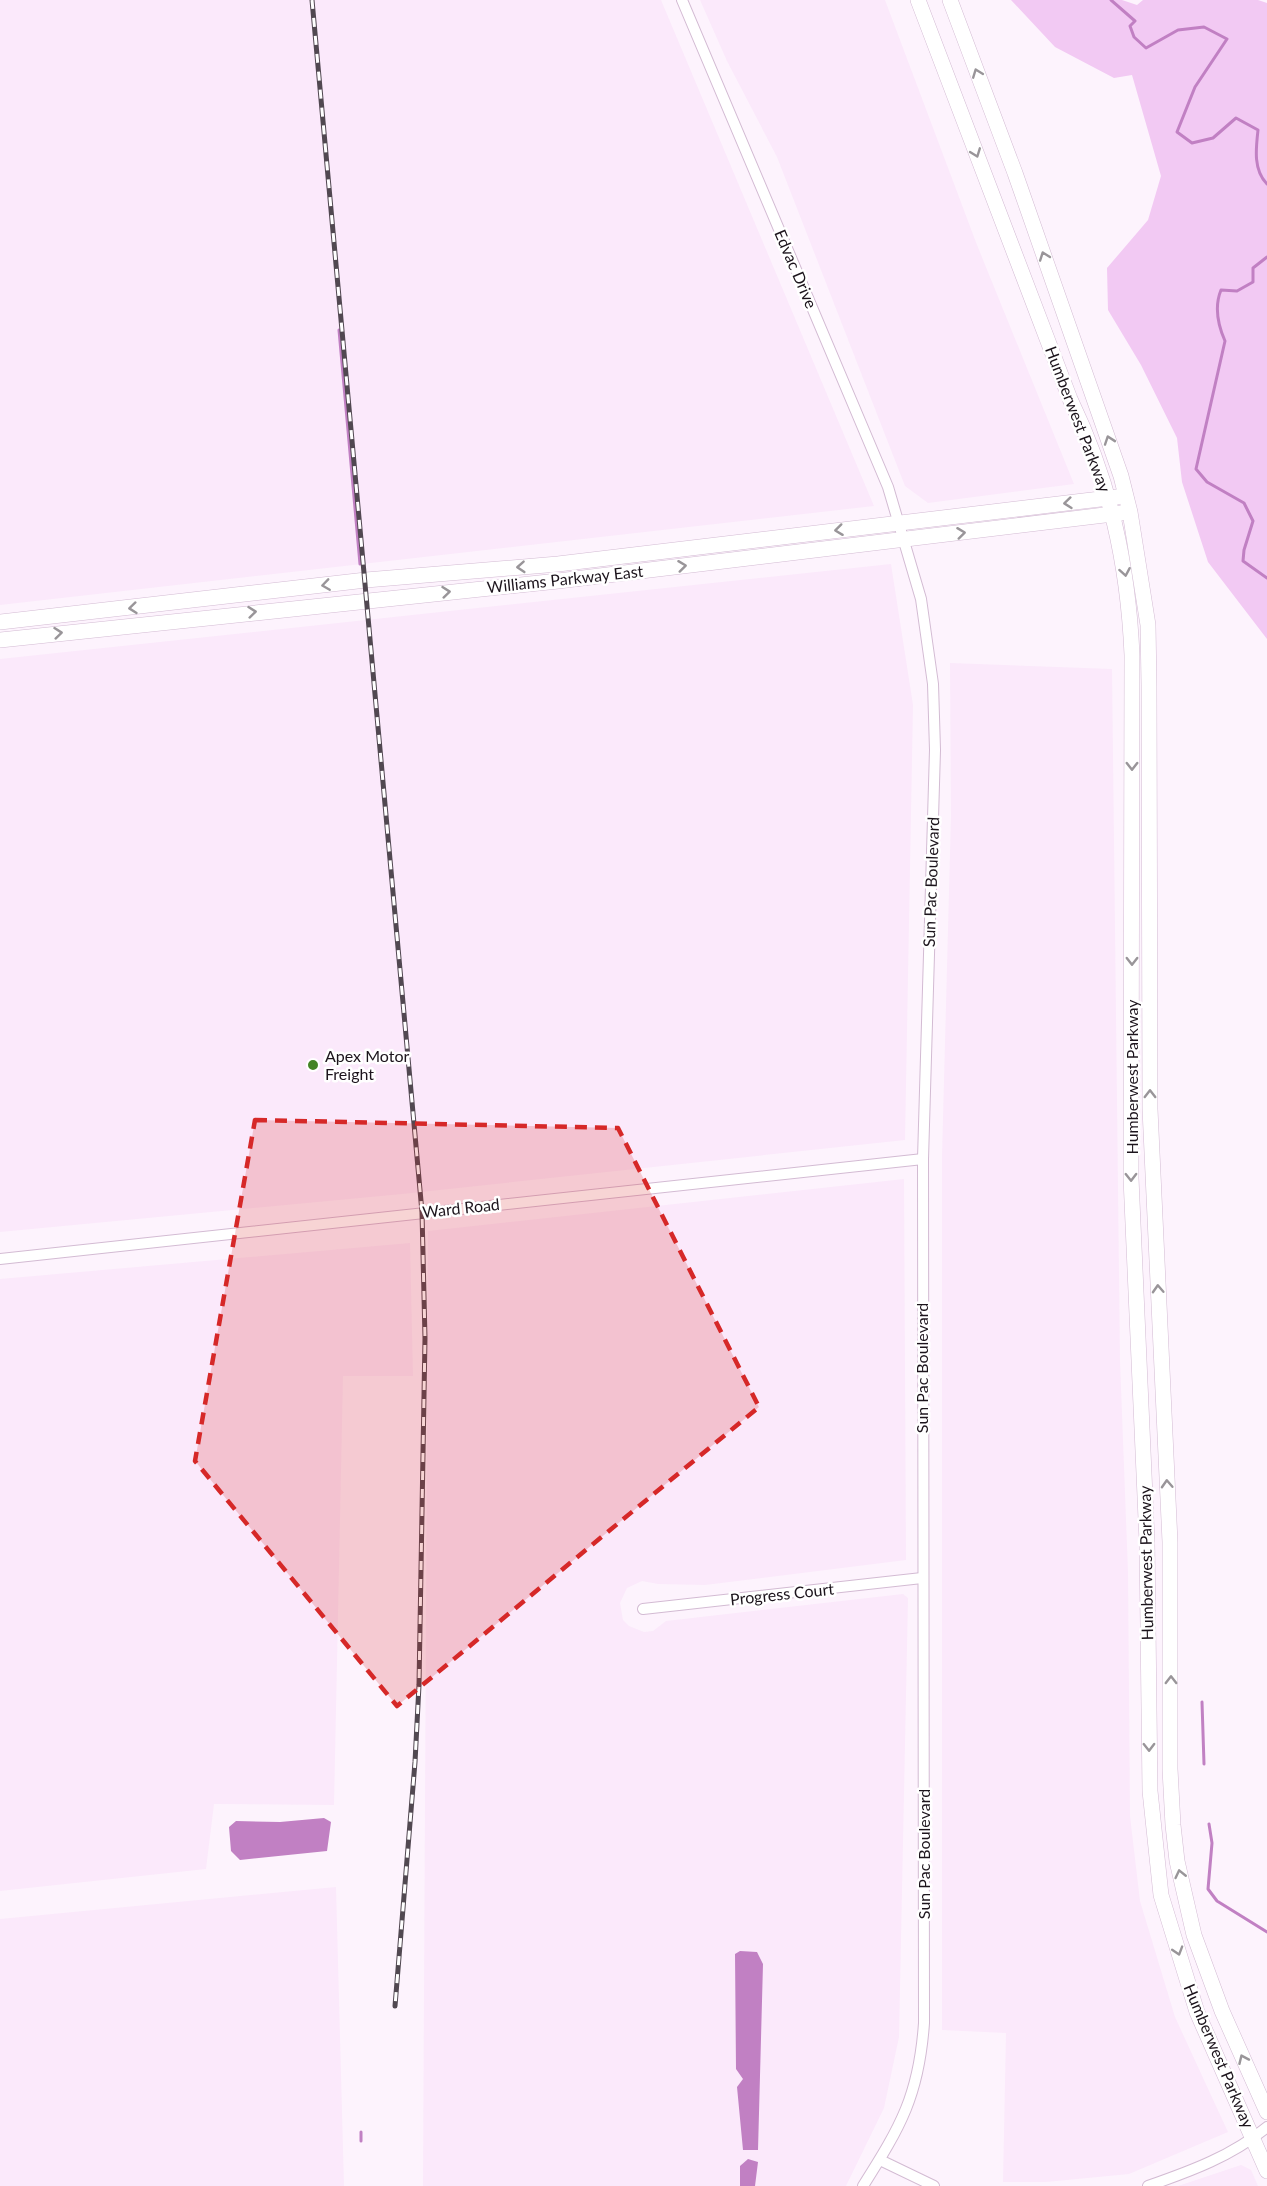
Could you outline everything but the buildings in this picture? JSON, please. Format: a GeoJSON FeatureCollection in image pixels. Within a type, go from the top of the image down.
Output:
{"type":"FeatureCollection","features":[{"type":"Feature","properties":{"kind":"main road","name":"Humberwest Parkway"},"geometry":{"type":"LineString","coordinates":[[918,0],[1070,399],[1091,444],[1109,498],[1126,582],[1132,656],[1131,1178],[1147,1542],[1150,1791],[1161,1895],[1197,2012],[1267,2170]]}},
{"type":"Feature","properties":{"kind":"main road","name":"Humberwest Parkway"},"geometry":{"type":"LineString","coordinates":[[950,0],[1052,276],[1126,496],[1148,625],[1150,1109],[1169,1532],[1170,1769],[1173,1825],[1178,1861],[1194,1935],[1222,2011],[1267,2112]]}},
{"type":"Feature","properties":{"kind":"main road","name":"Williams Parkway East"},"geometry":{"type":"LineString","coordinates":[[0,622],[366,580],[558,564],[1126,496]]}},
{"type":"Feature","properties":{"kind":"main road","name":"Williams Parkway East"},"geometry":{"type":"LineString","coordinates":[[0,640],[558,581],[1130,512]]}},
{"type":"Feature","properties":{"kind":"street","name":"Edvac Drive"},"geometry":{"type":"LineString","coordinates":[[682,0],[888,487],[903,540]]}},
{"type":"Feature","properties":{"kind":"street","name":"Sun Pac Boulevard"},"geometry":{"type":"LineString","coordinates":[[863,2186],[911,2103],[924,2032],[921,1578],[923,1159],[935,750],[934,707],[921,599],[903,540]]}},
{"type":"Feature","properties":{"kind":"street","name":"Ward Road"},"geometry":{"type":"LineString","coordinates":[[0,1259],[923,1159]]}},
{"type":"Feature","properties":{"kind":"street","name":"Progress Court"},"geometry":{"type":"LineString","coordinates":[[643,1609],[921,1578]]}},
{"type":"Feature","properties":{"kind":"street"},"geometry":{"type":"LineString","coordinates":[[1148,2186],[1206,2165],[1254,2138],[1267,2127]]}},
{"type":"Feature","properties":{"kind":"street"},"geometry":{"type":"LineString","coordinates":[[880,2160],[933,2186]]}},
{"type":"Feature","properties":{"kind":"highlighted area"},"geometry":{"type":"Polygon","coordinates":[[[255,1120],[618,1128],[759,1407],[397,1706],[195,1461],[255,1120]]]}},
{"type":"Feature","properties":{"kind":"shaded area"},"geometry":{"type":"Polygon","coordinates":[[[0,0],[661,0],[874,506],[0,605],[0,0]]]}},
{"type":"Feature","properties":{"kind":"shaded area"},"geometry":{"type":"Polygon","coordinates":[[[700,0],[885,0],[977,245],[1074,484],[928,503],[905,486],[777,157],[727,61],[700,0]]]}},
{"type":"Feature","properties":{"kind":"shaded area"},"geometry":{"type":"Polygon","coordinates":[[[1011,0],[1122,0],[1137,5],[1143,0],[1258,0],[1267,3],[1267,639],[1208,562],[1182,482],[1177,438],[1141,365],[1108,310],[1107,268],[1148,220],[1161,176],[1132,75],[1114,78],[1055,47],[1011,0]]]}},
{"type":"Feature","properties":{"kind":"shaded area"},"geometry":{"type":"Polygon","coordinates":[[[891,564],[913,705],[905,1140],[402,1194],[0,1232],[0,659],[891,564]]]}},
{"type":"Feature","properties":{"kind":"shaded area"},"geometry":{"type":"Polygon","coordinates":[[[950,663],[1112,669],[1120,1361],[1128,1572],[1130,1816],[1140,1901],[1175,2017],[1228,2132],[1129,2174],[1046,2182],[1003,2182],[1006,2033],[942,2030],[942,1156],[951,816],[950,663]]]}},
{"type":"Feature","properties":{"kind":"shaded area"},"geometry":{"type":"Polygon","coordinates":[[[904,1179],[906,1560],[705,1585],[658,1584],[642,1581],[627,1588],[620,1603],[623,1620],[629,1626],[644,1632],[653,1631],[666,1621],[903,1594],[908,1598],[899,2037],[884,2108],[846,2186],[423,2186],[428,1231],[904,1179]]]}},
{"type":"Feature","properties":{"kind":"shaded area"},"geometry":{"type":"Polygon","coordinates":[[[410,1243],[413,1376],[343,1376],[334,1805],[214,1804],[206,1869],[0,1891],[0,1279],[410,1243]]]}},
{"type":"Feature","properties":{"kind":"shaded area"},"geometry":{"type":"Polygon","coordinates":[[[324,1818],[331,1822],[327,1851],[240,1860],[231,1851],[229,1827],[236,1821],[280,1822],[324,1818]]]}},
{"type":"Feature","properties":{"kind":"shaded area"},"geometry":{"type":"Polygon","coordinates":[[[336,1887],[344,2186],[0,2186],[0,1919],[336,1887]]]}},
{"type":"Feature","properties":{"kind":"shaded area"},"geometry":{"type":"Polygon","coordinates":[[[740,1951],[757,1952],[763,1964],[758,2150],[743,2150],[737,2087],[743,2079],[736,2069],[735,1954],[740,1951]]]}},
{"type":"Feature","properties":{"kind":"shaded area"},"geometry":{"type":"Polygon","coordinates":[[[748,2159],[758,2162],[755,2186],[740,2186],[740,2166],[748,2159]]]}},
{"type":"Feature","properties":{"kind":"shaded area"},"geometry":{"type":"Polygon","coordinates":[[[1241,2165],[1251,2170],[1258,2186],[1178,2186],[1241,2165]]]}},
{"type":"Feature","properties":{"kind":"waterway"},"geometry":{"type":"LineString","coordinates":[[1111,0],[1135,21],[1130,26],[1134,37],[1146,48],[1178,30],[1204,27],[1227,39],[1195,87],[1177,132],[1192,143],[1213,138],[1236,118],[1258,130],[1257,166],[1267,184]]}},
{"type":"Feature","properties":{"kind":"waterway"},"geometry":{"type":"LineString","coordinates":[[1267,257],[1253,268],[1253,282],[1237,291],[1221,290],[1218,316],[1225,341],[1196,469],[1207,482],[1244,503],[1253,521],[1243,561],[1267,578]]}},
{"type":"Feature","properties":{"kind":"waterway"},"geometry":{"type":"LineString","coordinates":[[339,330],[360,564]]}},
{"type":"Feature","properties":{"kind":"waterway"},"geometry":{"type":"LineString","coordinates":[[1202,1702],[1204,1764]]}},
{"type":"Feature","properties":{"kind":"waterway"},"geometry":{"type":"LineString","coordinates":[[1209,1824],[1212,1843],[1208,1889],[1217,1901],[1267,1932]]}},
{"type":"Feature","properties":{"kind":"waterway"},"geometry":{"type":"LineString","coordinates":[[361,2132],[361,2141]]}},
{"type":"Feature","properties":{"kind":"railway"},"geometry":{"type":"LineString","coordinates":[[312,0],[422,1212],[425,1338],[419,1685],[395,2006]]}},
{"type":"Feature","properties":{"kind":"place","name":"Apex Motor Freight"},"geometry":{"type":"Point","coordinates":[313,1065]}}]}
